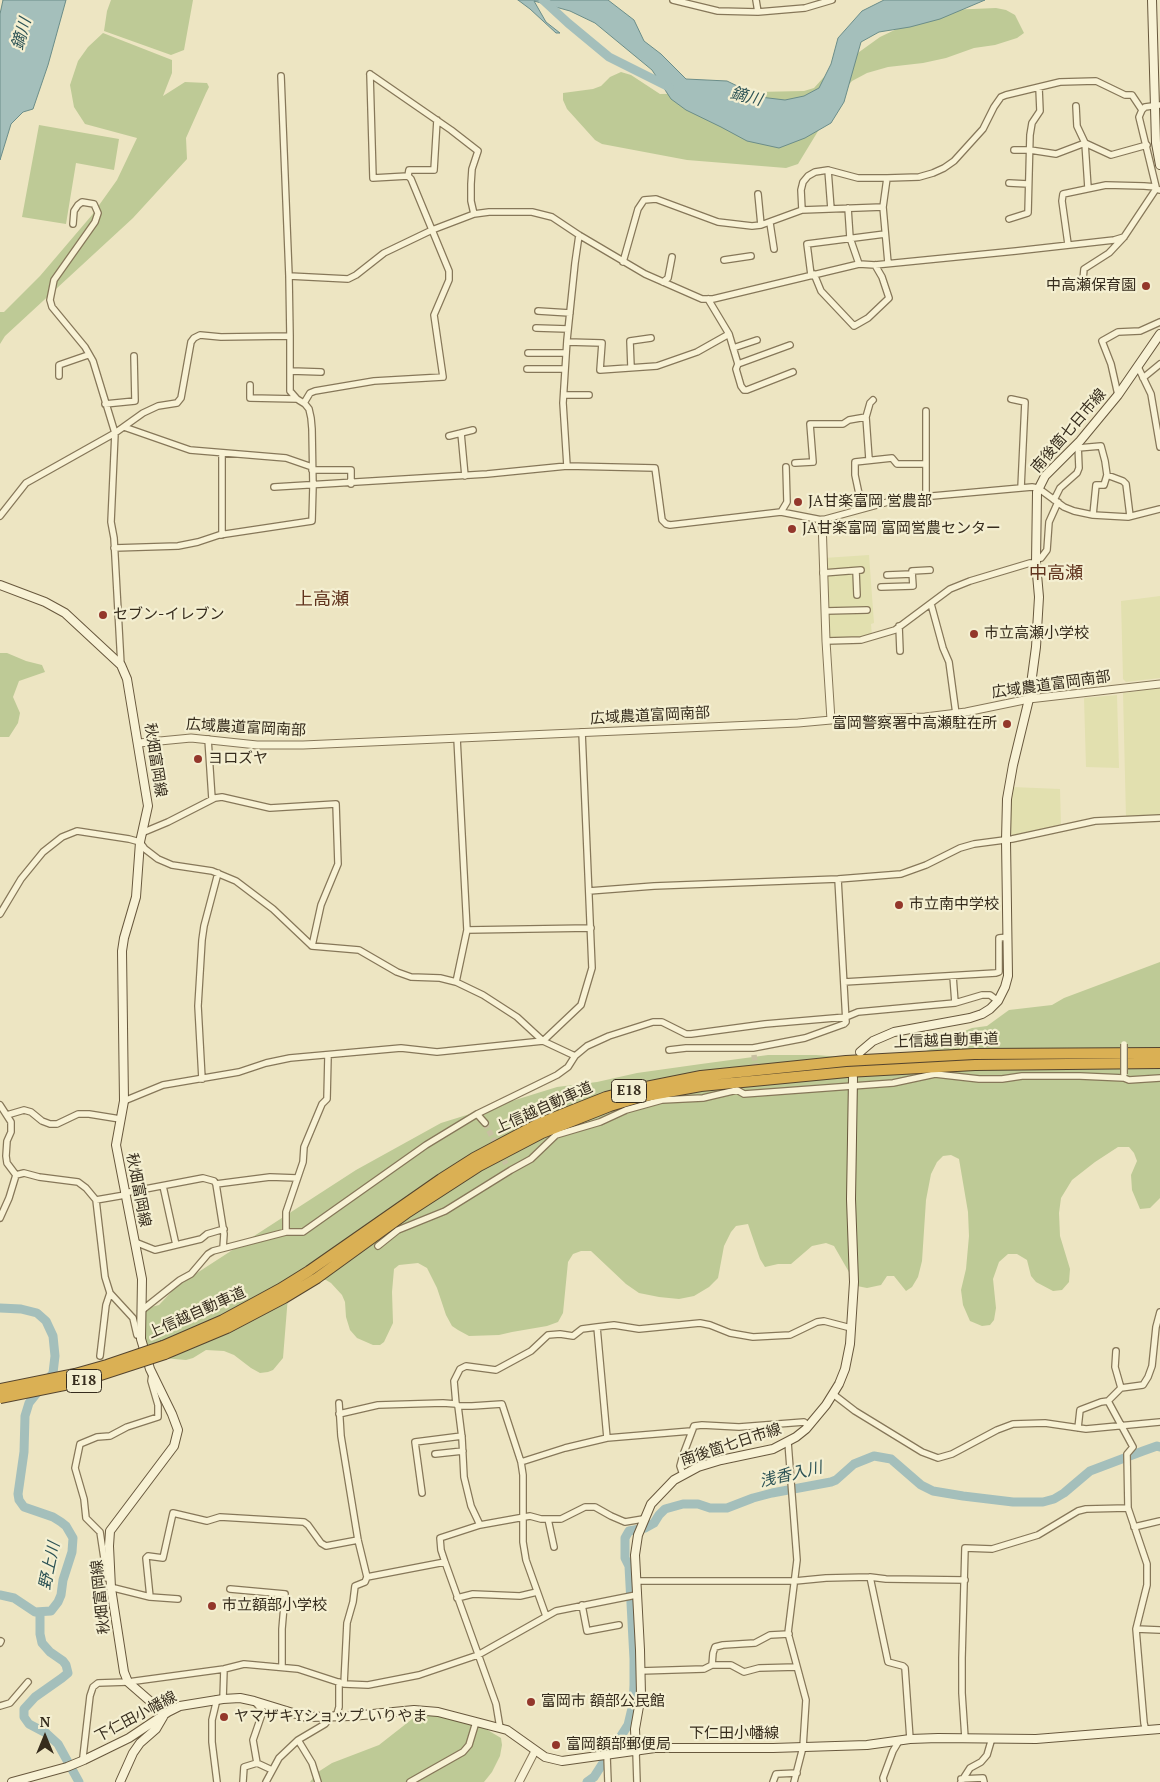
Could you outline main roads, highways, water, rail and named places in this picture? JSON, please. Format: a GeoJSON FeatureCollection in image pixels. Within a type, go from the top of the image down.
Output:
{"type":"FeatureCollection","features":[{"type":"Feature","properties":{"kind":"highway","name":"上信越自動車道"},"geometry":{"type":"LineString","coordinates":[[0,1389],[76,1374],[164,1350],[280,1289],[309,1271],[426,1188],[474,1158],[538,1124],[606,1097],[636,1088],[701,1076],[846,1061],[1001,1054],[1160,1053]]}},
{"type":"Feature","properties":{"kind":"highway","name":"上信越自動車道"},"geometry":{"type":"LineString","coordinates":[[0,1398],[79,1382],[227,1328],[317,1278],[408,1212],[479,1166],[542,1133],[610,1106],[640,1097],[701,1086],[846,1072],[974,1065],[1160,1063]]}},
{"type":"Feature","properties":{"kind":"main road"},"geometry":{"type":"LineString","coordinates":[[1152,0],[1158,106],[1156,143],[1160,165]]}},
{"type":"Feature","properties":{"kind":"main road","name":"南後箇七日市線"},"geometry":{"type":"LineString","coordinates":[[860,1052],[883,1035],[907,1028],[970,1018],[990,1009],[998,1001],[1008,976],[1007,799],[1030,699],[1038,625],[1036,499],[1038,488],[1052,468],[1078,445],[1118,395],[1160,334]]}},
{"type":"Feature","properties":{"kind":"main road","name":"秋畑富岡線"},"geometry":{"type":"LineString","coordinates":[[0,585],[45,602],[65,613],[121,665],[127,679],[139,743],[148,806],[144,832],[140,842],[136,897],[122,951],[124,1101],[116,1145],[142,1279],[141,1335],[143,1347],[152,1374],[178,1430],[174,1446],[110,1531],[110,1588],[124,1672],[128,1682],[164,1715]]}},
{"type":"Feature","properties":{"kind":"main road","name":"南後箇七日市線"},"geometry":{"type":"LineString","coordinates":[[636,1752],[635,1729],[640,1702],[640,1671],[631,1596],[636,1581],[636,1555],[639,1533],[643,1521],[656,1497],[683,1474],[713,1462],[773,1449],[796,1437],[809,1426],[832,1394],[845,1369],[851,1328],[854,1276],[851,1199],[853,1082]]}},
{"type":"Feature","properties":{"kind":"main road","name":"下仁田小幡線"},"geometry":{"type":"LineString","coordinates":[[13,1782],[67,1767],[81,1761],[129,1738],[180,1706],[220,1699],[240,1698],[254,1700],[299,1716],[333,1717],[427,1710],[500,1728],[519,1738],[545,1757],[562,1762],[672,1748],[867,1745],[910,1739],[1036,1739],[1160,1729]]}},
{"type":"Feature","properties":{"kind":"main road"},"geometry":{"type":"LineString","coordinates":[[120,1782],[140,1743],[156,1729],[164,1715]]}},
{"type":"Feature","properties":{"kind":"water"},"geometry":{"type":"Polygon","coordinates":[[[3,0],[66,0],[48,65],[33,109],[23,112],[11,124],[0,160],[0,14],[3,0]]]}},
{"type":"Feature","properties":{"kind":"water"},"geometry":{"type":"Polygon","coordinates":[[[518,0],[608,0],[634,20],[644,41],[661,54],[686,79],[727,81],[760,97],[785,100],[804,96],[819,88],[831,64],[838,38],[862,11],[884,0],[985,0],[940,19],[910,27],[879,32],[861,42],[844,102],[831,123],[805,138],[779,148],[747,141],[686,110],[671,99],[652,70],[595,23],[570,11],[534,1],[546,22],[560,33],[556,33],[518,0]]]}},
{"type":"Feature","properties":{"kind":"waterway","name":"鏑川"},"geometry":{"type":"LineString","coordinates":[[543,0],[609,57],[669,87]]}},
{"type":"Feature","properties":{"kind":"waterway","name":"野上川"},"geometry":{"type":"LineString","coordinates":[[0,1308],[21,1309],[37,1313],[46,1321],[53,1336],[55,1356],[53,1373],[29,1403],[25,1416],[24,1452],[18,1494],[19,1500],[24,1507],[53,1517],[61,1522],[66,1526],[73,1538],[72,1552],[63,1580],[61,1595],[51,1611],[35,1612],[14,1598],[0,1595]]}},
{"type":"Feature","properties":{"kind":"waterway","name":"浅香入川"},"geometry":{"type":"LineString","coordinates":[[614,1747],[628,1725],[633,1704],[634,1659],[629,1566],[625,1558],[625,1538],[629,1531],[645,1528],[654,1523],[665,1509],[683,1504],[698,1504],[710,1508],[727,1508],[772,1493],[831,1482],[836,1480],[854,1464],[874,1456],[891,1459],[921,1485],[933,1491],[1013,1502],[1043,1502],[1054,1499],[1064,1493],[1090,1471],[1157,1446],[1160,1447]]}},
{"type":"Feature","properties":{"kind":"waterway"},"geometry":{"type":"LineString","coordinates":[[40,1612],[42,1643],[50,1652],[63,1661],[68,1673],[35,1697],[24,1709],[24,1717],[29,1724],[46,1733],[58,1744],[79,1782]]}},
{"type":"Feature","properties":{"kind":"waterway","name":"浅香入川"},"geometry":{"type":"LineString","coordinates":[[587,1782],[594,1777],[603,1763]]}},
{"type":"Feature","properties":{"kind":"tunnel"},"geometry":{"type":"LineString","coordinates":[[754,1055],[758,1088]]}},
{"type":"Feature","properties":{"kind":"tunnel"},"geometry":{"type":"LineString","coordinates":[[485,1123],[506,1164]]}},
{"type":"Feature","properties":{"kind":"place","name":"中高瀬保育園"},"geometry":{"type":"Point","coordinates":[1146,286]}},
{"type":"Feature","properties":{"kind":"place","name":"JA甘楽富岡 営農部"},"geometry":{"type":"Point","coordinates":[798,502]}},
{"type":"Feature","properties":{"kind":"place","name":"JA甘楽富岡 富岡営農センター"},"geometry":{"type":"Point","coordinates":[792,529]}},
{"type":"Feature","properties":{"kind":"place","name":"セブン-イレブン"},"geometry":{"type":"Point","coordinates":[103,615]}},
{"type":"Feature","properties":{"kind":"place","name":"市立高瀬小学校"},"geometry":{"type":"Point","coordinates":[974,634]}},
{"type":"Feature","properties":{"kind":"place","name":"富岡警察署中高瀬駐在所"},"geometry":{"type":"Point","coordinates":[1007,724]}},
{"type":"Feature","properties":{"kind":"place","name":"ヨロズヤ"},"geometry":{"type":"Point","coordinates":[198,759]}},
{"type":"Feature","properties":{"kind":"place","name":"市立南中学校"},"geometry":{"type":"Point","coordinates":[899,905]}},
{"type":"Feature","properties":{"kind":"place","name":"市立額部小学校"},"geometry":{"type":"Point","coordinates":[212,1606]}},
{"type":"Feature","properties":{"kind":"place","name":"富岡市 額部公民館"},"geometry":{"type":"Point","coordinates":[531,1702]}},
{"type":"Feature","properties":{"kind":"place","name":"ヤマザキYショップ いりやま"},"geometry":{"type":"Point","coordinates":[224,1717]}},
{"type":"Feature","properties":{"kind":"place","name":"富岡額部郵便局"},"geometry":{"type":"Point","coordinates":[556,1745]}},
{"type":"Feature","properties":{"kind":"district","name":"中高瀬"},"geometry":{"type":"Point","coordinates":[1056,574]}},
{"type":"Feature","properties":{"kind":"district","name":"上高瀬"},"geometry":{"type":"Point","coordinates":[322,600]}}]}
